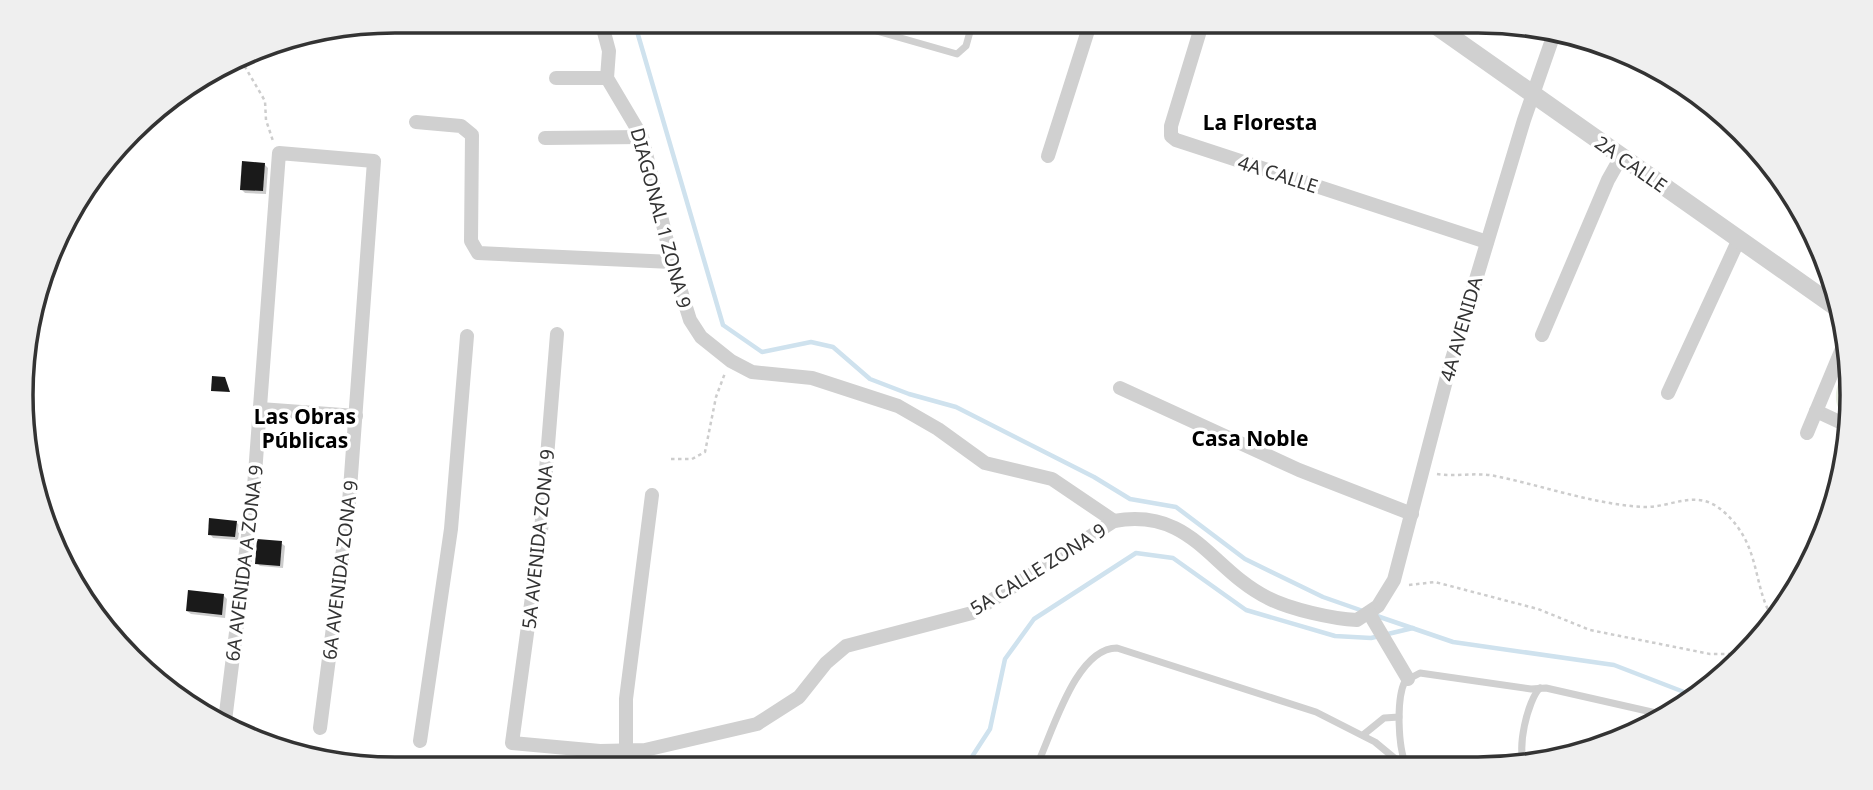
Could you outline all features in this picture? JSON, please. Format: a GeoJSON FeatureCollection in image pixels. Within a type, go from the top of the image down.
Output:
{"type":"FeatureCollection","features":[{"type":"Feature","properties":{"kind":"street"},"geometry":{"type":"LineString","coordinates":[[556,78],[607,78],[609,51],[604,33]]}},
{"type":"Feature","properties":{"kind":"street"},"geometry":{"type":"LineString","coordinates":[[1048,156],[1087,33]]}},
{"type":"Feature","properties":{"kind":"street","name":"2A CALLE"},"geometry":{"type":"LineString","coordinates":[[1446,33],[1827,301]]}},
{"type":"Feature","properties":{"kind":"street","name":"4A CALLE"},"geometry":{"type":"LineString","coordinates":[[1199,34],[1171,126],[1171,136],[1176,140],[1487,242]]}},
{"type":"Feature","properties":{"kind":"street","name":"4A AVENIDA"},"geometry":{"type":"LineString","coordinates":[[1374,608],[1399,565],[1449,369],[1524,120],[1552,41]]}},
{"type":"Feature","properties":{"kind":"street","name":"DIAGONAL 1 ZONA 9"},"geometry":{"type":"LineString","coordinates":[[607,78],[642,137],[672,262],[694,328],[731,361],[751,372],[812,378],[898,406],[939,429],[985,463],[1052,479],[1114,521]]}},
{"type":"Feature","properties":{"kind":"street"},"geometry":{"type":"LineString","coordinates":[[416,122],[461,126],[472,135],[471,241],[474,250],[483,254],[672,262]]}},
{"type":"Feature","properties":{"kind":"street"},"geometry":{"type":"LineString","coordinates":[[545,138],[642,137]]}},
{"type":"Feature","properties":{"kind":"street","name":"6A AVENIDA ZONA 9"},"geometry":{"type":"LineString","coordinates":[[279,153],[374,161],[346,528],[320,728]]}},
{"type":"Feature","properties":{"kind":"street","name":"6A AVENIDA A ZONA 9"},"geometry":{"type":"LineString","coordinates":[[226,714],[254,487],[279,153]]}},
{"type":"Feature","properties":{"kind":"street"},"geometry":{"type":"LineString","coordinates":[[1542,335],[1608,180],[1621,157]]}},
{"type":"Feature","properties":{"kind":"street"},"geometry":{"type":"LineString","coordinates":[[1668,393],[1739,239]]}},
{"type":"Feature","properties":{"kind":"street","name":"5A AVENIDA ZONA 9"},"geometry":{"type":"LineString","coordinates":[[512,743],[541,531],[557,334]]}},
{"type":"Feature","properties":{"kind":"street"},"geometry":{"type":"LineString","coordinates":[[420,741],[451,529],[467,335]]}},
{"type":"Feature","properties":{"kind":"street"},"geometry":{"type":"LineString","coordinates":[[1807,433],[1838,359]]}},
{"type":"Feature","properties":{"kind":"street"},"geometry":{"type":"LineString","coordinates":[[1120,388],[1299,470],[1412,514]]}},
{"type":"Feature","properties":{"kind":"street"},"geometry":{"type":"LineString","coordinates":[[260,409],[356,416]]}},
{"type":"Feature","properties":{"kind":"street"},"geometry":{"type":"LineString","coordinates":[[1816,411],[1839,422]]}},
{"type":"Feature","properties":{"kind":"street"},"geometry":{"type":"LineString","coordinates":[[626,751],[626,699],[652,495]]}},
{"type":"Feature","properties":{"kind":"street","name":"5A CALLE ZONA 9"},"geometry":{"type":"LineString","coordinates":[[512,743],[626,751],[669,747],[757,724],[799,697],[825,663],[846,646],[972,613],[1114,521],[1139,518],[1178,530],[1269,599],[1350,620],[1374,608]]}},
{"type":"Feature","properties":{"kind":"street"},"geometry":{"type":"LineString","coordinates":[[1374,608],[1408,679]]}},
{"type":"Feature","properties":{"kind":"lane"},"geometry":{"type":"LineString","coordinates":[[884,33],[957,54],[966,46],[970,33]]}},
{"type":"Feature","properties":{"kind":"lane"},"geometry":{"type":"LineString","coordinates":[[1041,757],[1076,680],[1097,654],[1108,648],[1129,650],[1287,701],[1363,735],[1393,757]]}},
{"type":"Feature","properties":{"kind":"lane"},"geometry":{"type":"LineString","coordinates":[[1403,757],[1399,717],[1401,689],[1408,679],[1420,673],[1432,672],[1541,688],[1651,712]]}},
{"type":"Feature","properties":{"kind":"lane"},"geometry":{"type":"LineString","coordinates":[[1521,754],[1532,700],[1541,688]]}},
{"type":"Feature","properties":{"kind":"lane"},"geometry":{"type":"LineString","coordinates":[[1363,735],[1384,718],[1399,717]]}},
{"type":"Feature","properties":{"kind":"path"},"geometry":{"type":"LineString","coordinates":[[245,67],[265,101],[269,131],[279,153]]}},
{"type":"Feature","properties":{"kind":"path"},"geometry":{"type":"LineString","coordinates":[[671,459],[692,459],[705,452],[716,397],[731,361]]}},
{"type":"Feature","properties":{"kind":"path"},"geometry":{"type":"LineString","coordinates":[[1423,472],[1492,475],[1616,504],[1646,507],[1685,499],[1703,499],[1723,511],[1742,534],[1756,562],[1768,610]]}},
{"type":"Feature","properties":{"kind":"path"},"geometry":{"type":"LineString","coordinates":[[1374,608],[1414,583],[1435,582],[1538,609],[1590,630],[1710,653],[1731,654]]}},
{"type":"Feature","properties":{"kind":"shaded area"},"geometry":{"type":"Polygon","coordinates":[[[1839,380],[1839,409],[1836,396],[1839,380]]]}},
{"type":"Feature","properties":{"kind":"building"},"geometry":{"type":"Polygon","coordinates":[[[242,161],[265,163],[263,191],[240,190],[242,161]]]}},
{"type":"Feature","properties":{"kind":"building"},"geometry":{"type":"Polygon","coordinates":[[[212,376],[225,377],[230,392],[211,391],[212,376]]]}},
{"type":"Feature","properties":{"kind":"building"},"geometry":{"type":"Polygon","coordinates":[[[209,518],[237,521],[235,537],[208,535],[209,518]]]}},
{"type":"Feature","properties":{"kind":"building"},"geometry":{"type":"Polygon","coordinates":[[[257,539],[282,541],[280,566],[255,564],[257,539]]]}},
{"type":"Feature","properties":{"kind":"building"},"geometry":{"type":"Polygon","coordinates":[[[188,590],[224,594],[222,615],[186,611],[188,590]]]}},
{"type":"Feature","properties":{"kind":"waterway"},"geometry":{"type":"LineString","coordinates":[[638,33],[723,325],[762,352],[811,342],[833,347],[870,379],[909,394],[956,407],[1094,477],[1130,499],[1176,507],[1245,559],[1323,597],[1363,611]]}},
{"type":"Feature","properties":{"kind":"waterway"},"geometry":{"type":"LineString","coordinates":[[972,757],[990,729],[1005,659],[1034,619],[1136,553],[1173,558],[1246,610],[1335,636],[1371,638],[1413,628]]}},
{"type":"Feature","properties":{"kind":"waterway"},"geometry":{"type":"LineString","coordinates":[[1374,615],[1453,642],[1614,665],[1684,692]]}},
{"type":"Feature","properties":{"kind":"district","name":"La Floresta"},"geometry":{"type":"Point","coordinates":[1260,123]}},
{"type":"Feature","properties":{"kind":"district","name":"Las Obras Públicas"},"geometry":{"type":"Point","coordinates":[305,429]}},
{"type":"Feature","properties":{"kind":"district","name":"Casa Noble"},"geometry":{"type":"Point","coordinates":[1250,439]}}]}
